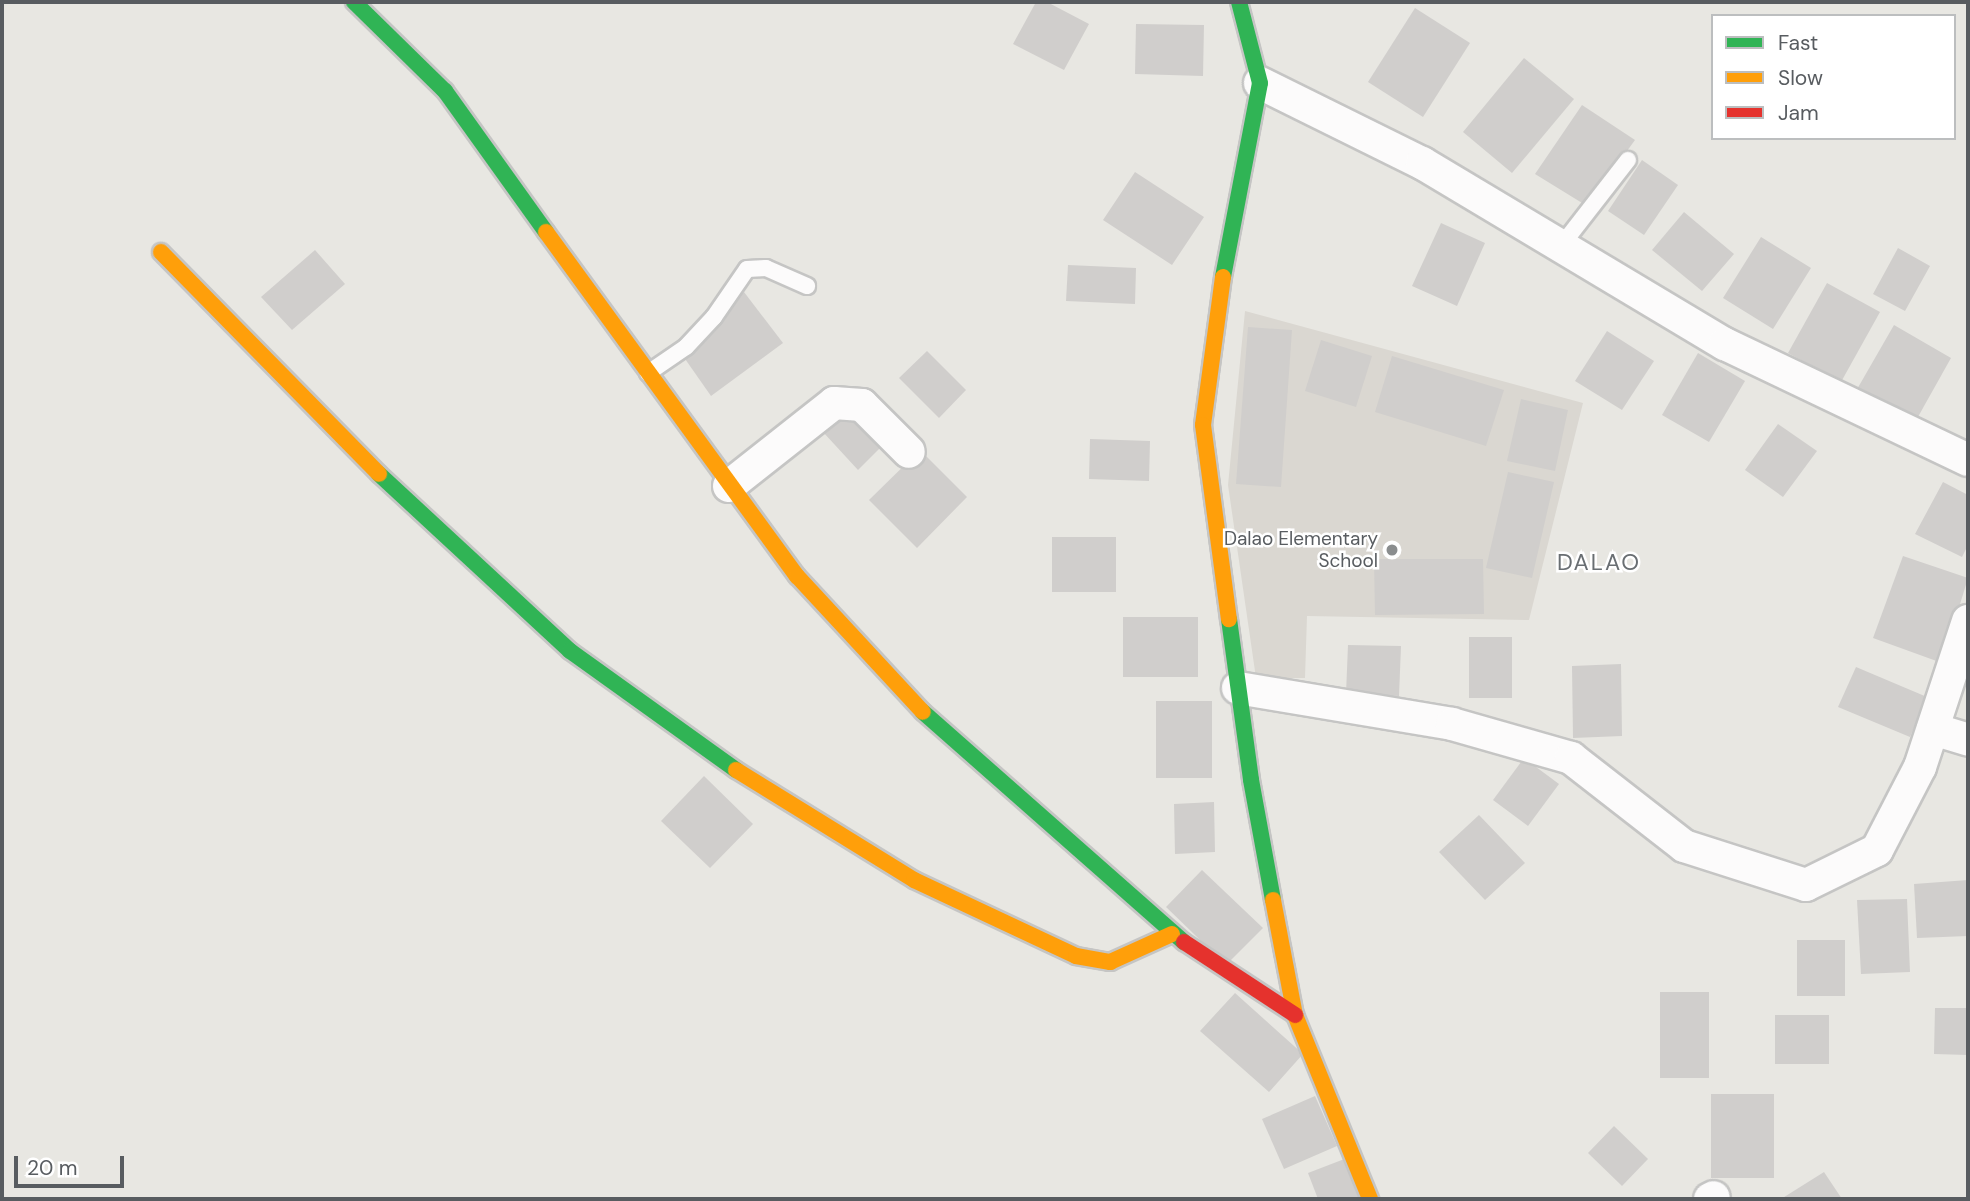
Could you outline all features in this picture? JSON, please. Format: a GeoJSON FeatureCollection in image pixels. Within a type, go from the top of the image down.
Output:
{"type":"FeatureCollection","features":[{"type":"Feature","properties":{"kind":"street"},"geometry":{"type":"LineString","coordinates":[[354,2],[445,91],[729,486],[797,576],[914,704],[1172,934],[1295,1016]]}},
{"type":"Feature","properties":{"kind":"street"},"geometry":{"type":"LineString","coordinates":[[1239,2],[1261,83],[1226,255],[1203,425],[1238,688],[1295,1016],[1370,1199]]}},
{"type":"Feature","properties":{"kind":"street"},"geometry":{"type":"LineString","coordinates":[[1261,83],[1422,163],[1725,344],[1968,460]]}},
{"type":"Feature","properties":{"kind":"street"},"geometry":{"type":"LineString","coordinates":[[161,252],[349,448],[570,651],[727,764],[914,880],[1076,956],[1110,962],[1136,954],[1172,934]]}},
{"type":"Feature","properties":{"kind":"street"},"geometry":{"type":"LineString","coordinates":[[729,486],[841,402],[862,405],[909,452]]}},
{"type":"Feature","properties":{"kind":"street"},"geometry":{"type":"LineString","coordinates":[[1238,688],[1452,724],[1571,758],[1684,846],[1806,885],[1877,850],[1920,767],[1968,621]]}},
{"type":"Feature","properties":{"kind":"street"},"geometry":{"type":"LineString","coordinates":[[1933,729],[1968,740]]}},
{"type":"Feature","properties":{"kind":"lane"},"geometry":{"type":"LineString","coordinates":[[1561,246],[1628,160]]}},
{"type":"Feature","properties":{"kind":"lane"},"geometry":{"type":"LineString","coordinates":[[648,373],[685,347],[704,327],[747,269],[766,268],[807,286]]}},
{"type":"Feature","properties":{"kind":"shaded area","name":"Dalao Elementary School"},"geometry":{"type":"Polygon","coordinates":[[[1245,311],[1583,403],[1529,620],[1307,616],[1305,678],[1256,678],[1228,485],[1245,311]]]}},
{"type":"Feature","properties":{"kind":"building"},"geometry":{"type":"Polygon","coordinates":[[[1036,2],[1047,2],[1089,24],[1064,70],[1013,44],[1036,2]]]}},
{"type":"Feature","properties":{"kind":"building"},"geometry":{"type":"Polygon","coordinates":[[[1415,8],[1470,43],[1423,117],[1368,82],[1415,8]]]}},
{"type":"Feature","properties":{"kind":"building"},"geometry":{"type":"Polygon","coordinates":[[[1136,24],[1204,25],[1203,76],[1135,74],[1136,24]]]}},
{"type":"Feature","properties":{"kind":"building"},"geometry":{"type":"Polygon","coordinates":[[[1524,58],[1574,99],[1512,173],[1463,132],[1524,58]]]}},
{"type":"Feature","properties":{"kind":"building"},"geometry":{"type":"Polygon","coordinates":[[[1582,105],[1635,140],[1587,206],[1535,174],[1582,105]]]}},
{"type":"Feature","properties":{"kind":"building"},"geometry":{"type":"Polygon","coordinates":[[[1642,160],[1678,185],[1644,235],[1608,211],[1642,160]]]}},
{"type":"Feature","properties":{"kind":"building"},"geometry":{"type":"Polygon","coordinates":[[[1135,172],[1204,217],[1172,265],[1103,220],[1135,172]]]}},
{"type":"Feature","properties":{"kind":"building"},"geometry":{"type":"Polygon","coordinates":[[[1684,212],[1734,254],[1702,291],[1652,250],[1684,212]]]}},
{"type":"Feature","properties":{"kind":"building"},"geometry":{"type":"Polygon","coordinates":[[[1441,223],[1485,243],[1457,306],[1412,286],[1441,223]]]}},
{"type":"Feature","properties":{"kind":"building"},"geometry":{"type":"Polygon","coordinates":[[[1761,237],[1811,268],[1773,329],[1723,298],[1761,237]]]}},
{"type":"Feature","properties":{"kind":"building"},"geometry":{"type":"Polygon","coordinates":[[[1898,248],[1930,266],[1905,311],[1873,294],[1898,248]]]}},
{"type":"Feature","properties":{"kind":"building"},"geometry":{"type":"Polygon","coordinates":[[[315,250],[345,284],[292,330],[261,297],[315,250]]]}},
{"type":"Feature","properties":{"kind":"building"},"geometry":{"type":"Polygon","coordinates":[[[1068,265],[1136,268],[1135,304],[1066,301],[1068,265]]]}},
{"type":"Feature","properties":{"kind":"building"},"geometry":{"type":"Polygon","coordinates":[[[1827,283],[1880,312],[1841,382],[1788,353],[1827,283]]]}},
{"type":"Feature","properties":{"kind":"building"},"geometry":{"type":"Polygon","coordinates":[[[744,292],[783,343],[711,396],[683,356],[744,292]]]}},
{"type":"Feature","properties":{"kind":"building"},"geometry":{"type":"Polygon","coordinates":[[[1894,325],[1951,358],[1914,424],[1856,391],[1894,325]]]}},
{"type":"Feature","properties":{"kind":"building"},"geometry":{"type":"Polygon","coordinates":[[[1248,327],[1292,330],[1281,487],[1236,484],[1248,327]]]}},
{"type":"Feature","properties":{"kind":"building"},"geometry":{"type":"Polygon","coordinates":[[[1607,331],[1654,361],[1622,410],[1575,381],[1607,331]]]}},
{"type":"Feature","properties":{"kind":"building"},"geometry":{"type":"Polygon","coordinates":[[[1321,340],[1372,356],[1356,407],[1305,391],[1321,340]]]}},
{"type":"Feature","properties":{"kind":"building"},"geometry":{"type":"Polygon","coordinates":[[[927,351],[966,390],[939,418],[899,378],[927,351]]]}},
{"type":"Feature","properties":{"kind":"building"},"geometry":{"type":"Polygon","coordinates":[[[1698,353],[1745,381],[1709,442],[1662,415],[1698,353]]]}},
{"type":"Feature","properties":{"kind":"building"},"geometry":{"type":"Polygon","coordinates":[[[1392,356],[1504,390],[1486,446],[1375,412],[1392,356]]]}},
{"type":"Feature","properties":{"kind":"building"},"geometry":{"type":"Polygon","coordinates":[[[1521,399],[1568,410],[1555,471],[1507,461],[1521,399]]]}},
{"type":"Feature","properties":{"kind":"building"},"geometry":{"type":"Polygon","coordinates":[[[849,405],[890,438],[858,470],[823,432],[849,405]]]}},
{"type":"Feature","properties":{"kind":"building"},"geometry":{"type":"Polygon","coordinates":[[[1778,424],[1817,451],[1783,497],[1745,470],[1778,424]]]}},
{"type":"Feature","properties":{"kind":"building"},"geometry":{"type":"Polygon","coordinates":[[[1090,439],[1150,441],[1149,481],[1089,479],[1090,439]]]}},
{"type":"Feature","properties":{"kind":"building"},"geometry":{"type":"Polygon","coordinates":[[[920,450],[967,497],[917,548],[869,500],[920,450]]]}},
{"type":"Feature","properties":{"kind":"building"},"geometry":{"type":"Polygon","coordinates":[[[1508,472],[1554,482],[1532,578],[1486,568],[1508,472]]]}},
{"type":"Feature","properties":{"kind":"building"},"geometry":{"type":"Polygon","coordinates":[[[1943,482],[1968,495],[1968,545],[1962,557],[1915,534],[1943,482]]]}},
{"type":"Feature","properties":{"kind":"building"},"geometry":{"type":"Polygon","coordinates":[[[1052,537],[1116,537],[1116,592],[1052,592],[1052,537]]]}},
{"type":"Feature","properties":{"kind":"building"},"geometry":{"type":"Polygon","coordinates":[[[1903,556],[1968,578],[1942,663],[1873,638],[1903,556]]]}},
{"type":"Feature","properties":{"kind":"building"},"geometry":{"type":"Polygon","coordinates":[[[1374,559],[1483,559],[1484,614],[1375,615],[1374,559]]]}},
{"type":"Feature","properties":{"kind":"building"},"geometry":{"type":"Polygon","coordinates":[[[1123,617],[1198,617],[1198,677],[1123,677],[1123,617]]]}},
{"type":"Feature","properties":{"kind":"building"},"geometry":{"type":"Polygon","coordinates":[[[1469,637],[1512,637],[1512,698],[1469,698],[1469,637]]]}},
{"type":"Feature","properties":{"kind":"building"},"geometry":{"type":"Polygon","coordinates":[[[1348,645],[1401,646],[1399,696],[1346,694],[1348,645]]]}},
{"type":"Feature","properties":{"kind":"building"},"geometry":{"type":"Polygon","coordinates":[[[1621,664],[1622,736],[1573,738],[1572,666],[1621,664]]]}},
{"type":"Feature","properties":{"kind":"building"},"geometry":{"type":"Polygon","coordinates":[[[1856,667],[1927,697],[1910,737],[1838,707],[1856,667]]]}},
{"type":"Feature","properties":{"kind":"building"},"geometry":{"type":"Polygon","coordinates":[[[1156,701],[1212,701],[1212,778],[1156,778],[1156,701]]]}},
{"type":"Feature","properties":{"kind":"building"},"geometry":{"type":"Polygon","coordinates":[[[1524,758],[1559,784],[1528,826],[1493,800],[1524,758]]]}},
{"type":"Feature","properties":{"kind":"building"},"geometry":{"type":"Polygon","coordinates":[[[704,776],[753,824],[710,868],[661,821],[704,776]]]}},
{"type":"Feature","properties":{"kind":"building"},"geometry":{"type":"Polygon","coordinates":[[[1214,802],[1215,852],[1175,854],[1174,804],[1214,802]]]}},
{"type":"Feature","properties":{"kind":"building"},"geometry":{"type":"Polygon","coordinates":[[[1479,815],[1525,863],[1485,900],[1439,852],[1479,815]]]}},
{"type":"Feature","properties":{"kind":"building"},"geometry":{"type":"Polygon","coordinates":[[[1202,870],[1263,928],[1226,965],[1166,907],[1202,870]]]}},
{"type":"Feature","properties":{"kind":"building"},"geometry":{"type":"Polygon","coordinates":[[[1968,880],[1968,936],[1917,938],[1914,884],[1968,880]]]}},
{"type":"Feature","properties":{"kind":"building"},"geometry":{"type":"Polygon","coordinates":[[[1907,899],[1910,972],[1861,974],[1857,900],[1907,899]]]}},
{"type":"Feature","properties":{"kind":"building"},"geometry":{"type":"Polygon","coordinates":[[[1797,940],[1845,940],[1845,996],[1797,996],[1797,940]]]}},
{"type":"Feature","properties":{"kind":"building"},"geometry":{"type":"Polygon","coordinates":[[[1660,992],[1709,992],[1709,1078],[1660,1078],[1660,992]]]}},
{"type":"Feature","properties":{"kind":"building"},"geometry":{"type":"Polygon","coordinates":[[[1235,993],[1303,1054],[1269,1092],[1200,1031],[1235,993]]]}},
{"type":"Feature","properties":{"kind":"building"},"geometry":{"type":"Polygon","coordinates":[[[1935,1008],[1968,1008],[1968,1055],[1934,1054],[1935,1008]]]}},
{"type":"Feature","properties":{"kind":"building"},"geometry":{"type":"Polygon","coordinates":[[[1775,1015],[1829,1015],[1829,1064],[1775,1064],[1775,1015]]]}},
{"type":"Feature","properties":{"kind":"building"},"geometry":{"type":"Polygon","coordinates":[[[1711,1094],[1774,1094],[1774,1178],[1711,1178],[1711,1094]]]}},
{"type":"Feature","properties":{"kind":"building"},"geometry":{"type":"Polygon","coordinates":[[[1315,1096],[1337,1146],[1284,1169],[1262,1119],[1315,1096]]]}},
{"type":"Feature","properties":{"kind":"building"},"geometry":{"type":"Polygon","coordinates":[[[1614,1126],[1648,1159],[1622,1186],[1588,1153],[1614,1126]]]}},
{"type":"Feature","properties":{"kind":"building"},"geometry":{"type":"Polygon","coordinates":[[[1347,1158],[1363,1199],[1318,1199],[1308,1173],[1347,1158]]]}},
{"type":"Feature","properties":{"kind":"building"},"geometry":{"type":"Polygon","coordinates":[[[1824,1172],[1842,1199],[1781,1199],[1824,1172]]]}},
{"type":"Feature","properties":{"kind":"traffic: fast"},"geometry":{"type":"LineString","coordinates":[[354,2],[445,91],[546,232]]}},
{"type":"Feature","properties":{"kind":"traffic: fast"},"geometry":{"type":"LineString","coordinates":[[1223,277],[1260,83],[1239,2]]}},
{"type":"Feature","properties":{"kind":"traffic: fast"},"geometry":{"type":"LineString","coordinates":[[379,474],[570,651],[736,770]]}},
{"type":"Feature","properties":{"kind":"traffic: fast"},"geometry":{"type":"LineString","coordinates":[[1229,619],[1251,780],[1273,900]]}},
{"type":"Feature","properties":{"kind":"traffic: fast"},"geometry":{"type":"LineString","coordinates":[[923,712],[1184,942]]}},
{"type":"Feature","properties":{"kind":"traffic: slow"},"geometry":{"type":"LineString","coordinates":[[546,232],[797,576],[923,712]]}},
{"type":"Feature","properties":{"kind":"traffic: slow"},"geometry":{"type":"LineString","coordinates":[[161,252],[379,474]]}},
{"type":"Feature","properties":{"kind":"traffic: slow"},"geometry":{"type":"LineString","coordinates":[[1223,277],[1203,425],[1229,619]]}},
{"type":"Feature","properties":{"kind":"traffic: slow"},"geometry":{"type":"LineString","coordinates":[[736,770],[914,880],[1076,956],[1110,962],[1172,934]]}},
{"type":"Feature","properties":{"kind":"traffic: slow"},"geometry":{"type":"LineString","coordinates":[[1273,900],[1295,1015],[1370,1199]]}},
{"type":"Feature","properties":{"kind":"traffic: jam"},"geometry":{"type":"LineString","coordinates":[[1184,942],[1295,1015]]}},
{"type":"Feature","properties":{"kind":"place","name":"Dalao Elementary School"},"geometry":{"type":"Point","coordinates":[1392,550]}},
{"type":"Feature","properties":{"kind":"district","name":"DALAO"},"geometry":{"type":"Point","coordinates":[1599,562]}}]}
